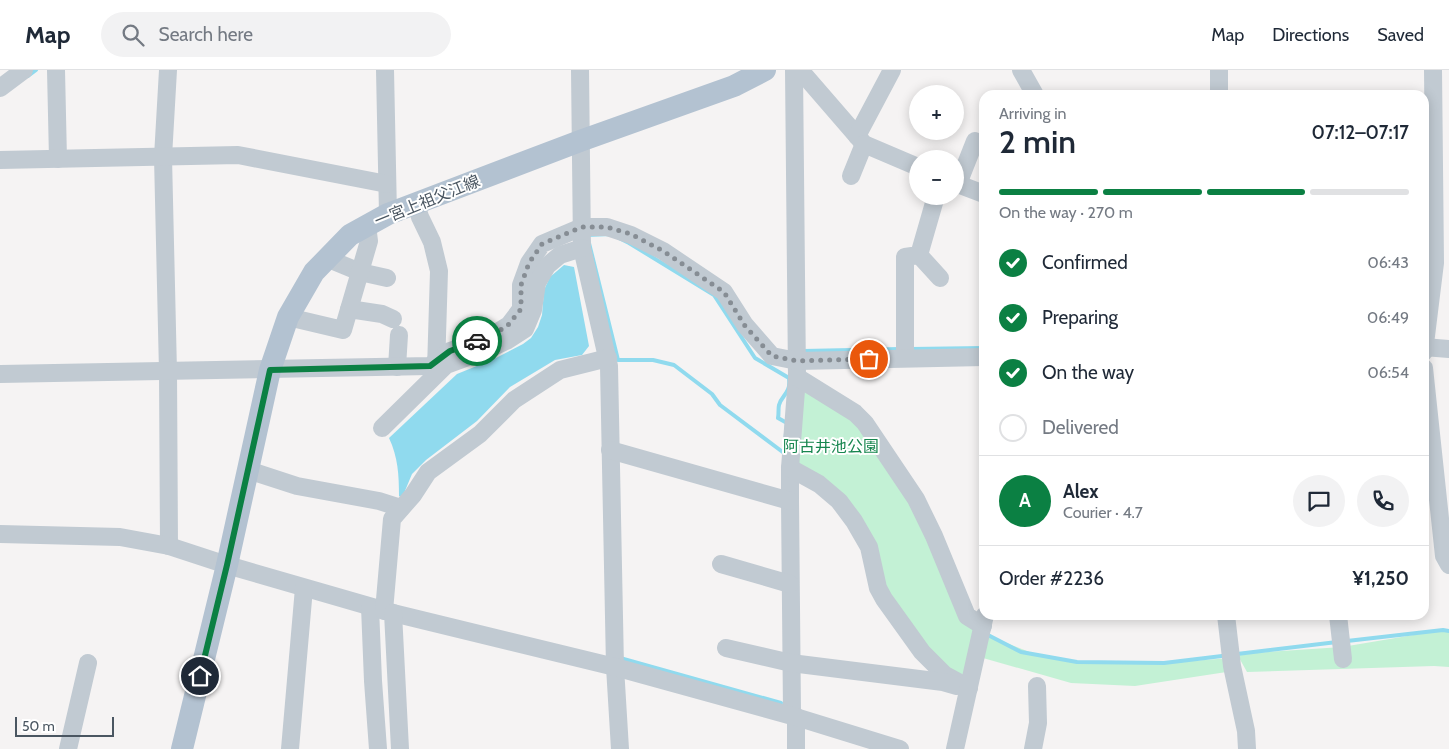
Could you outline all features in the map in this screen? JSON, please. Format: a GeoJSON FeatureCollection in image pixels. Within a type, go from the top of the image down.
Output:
{"type":"FeatureCollection","features":[{"type":"Feature","properties":{"kind":"main road","name":"一宮上祖父江線"},"geometry":{"type":"LineString","coordinates":[[182,749],[227,565],[270,370],[288,317],[314,272],[326,258],[350,235],[388,214],[734,86],[765,70]]}},
{"type":"Feature","properties":{"kind":"street"},"geometry":{"type":"LineString","coordinates":[[0,88],[24,70]]}},
{"type":"Feature","properties":{"kind":"street"},"geometry":{"type":"LineString","coordinates":[[56,70],[58,159]]}},
{"type":"Feature","properties":{"kind":"street"},"geometry":{"type":"LineString","coordinates":[[168,70],[163,157],[168,372],[169,546]]}},
{"type":"Feature","properties":{"kind":"street"},"geometry":{"type":"LineString","coordinates":[[385,70],[388,214]]}},
{"type":"Feature","properties":{"kind":"street"},"geometry":{"type":"LineString","coordinates":[[580,70],[582,248],[609,366],[615,667],[620,749]]}},
{"type":"Feature","properties":{"kind":"street"},"geometry":{"type":"LineString","coordinates":[[794,70],[797,369],[790,468],[790,584],[792,712],[796,717],[796,749]]}},
{"type":"Feature","properties":{"kind":"street"},"geometry":{"type":"LineString","coordinates":[[800,70],[861,140],[909,163]]}},
{"type":"Feature","properties":{"kind":"street"},"geometry":{"type":"LineString","coordinates":[[851,176],[861,140],[892,70]]}},
{"type":"Feature","properties":{"kind":"street"},"geometry":{"type":"LineString","coordinates":[[1021,70],[1032,90]]}},
{"type":"Feature","properties":{"kind":"street"},"geometry":{"type":"LineString","coordinates":[[1219,70],[1219,90]]}},
{"type":"Feature","properties":{"kind":"street"},"geometry":{"type":"LineString","coordinates":[[1429,309],[1435,263],[1433,70]]}},
{"type":"Feature","properties":{"kind":"street"},"geometry":{"type":"LineString","coordinates":[[964,167],[975,141]]}},
{"type":"Feature","properties":{"kind":"street"},"geometry":{"type":"LineString","coordinates":[[0,160],[238,155],[387,184]]}},
{"type":"Feature","properties":{"kind":"street"},"geometry":{"type":"LineString","coordinates":[[964,187],[979,192]]}},
{"type":"Feature","properties":{"kind":"street"},"geometry":{"type":"LineString","coordinates":[[416,204],[432,242],[439,271],[436,367]]}},
{"type":"Feature","properties":{"kind":"street"},"geometry":{"type":"LineString","coordinates":[[918,255],[933,205]]}},
{"type":"Feature","properties":{"kind":"street"},"geometry":{"type":"LineString","coordinates":[[288,317],[343,330],[369,242],[367,225]]}},
{"type":"Feature","properties":{"kind":"street"},"geometry":{"type":"LineString","coordinates":[[382,428],[450,351],[488,338],[508,325],[521,309],[521,285],[529,263],[542,244],[582,227],[607,227],[631,234],[663,251],[724,292],[745,326],[772,356],[797,369],[865,423],[916,499],[934,536],[967,616],[979,619]]}},
{"type":"Feature","properties":{"kind":"street"},"geometry":{"type":"LineString","coordinates":[[0,374],[436,367],[446,365],[487,350],[525,329],[533,310],[538,283],[547,266],[560,254],[582,248]]}},
{"type":"Feature","properties":{"kind":"street"},"geometry":{"type":"LineString","coordinates":[[905,358],[905,258],[918,255]]}},
{"type":"Feature","properties":{"kind":"street"},"geometry":{"type":"LineString","coordinates":[[918,255],[940,278]]}},
{"type":"Feature","properties":{"kind":"street"},"geometry":{"type":"LineString","coordinates":[[326,258],[360,272],[387,278]]}},
{"type":"Feature","properties":{"kind":"street"},"geometry":{"type":"LineString","coordinates":[[349,309],[382,314],[396,327],[397,367]]}},
{"type":"Feature","properties":{"kind":"street"},"geometry":{"type":"LineString","coordinates":[[1429,347],[1449,348]]}},
{"type":"Feature","properties":{"kind":"street"},"geometry":{"type":"LineString","coordinates":[[797,369],[905,358],[979,357]]}},
{"type":"Feature","properties":{"kind":"street"},"geometry":{"type":"LineString","coordinates":[[378,749],[373,680],[392,519],[428,472],[480,434],[514,400],[560,370],[608,358]]}},
{"type":"Feature","properties":{"kind":"street"},"geometry":{"type":"LineString","coordinates":[[610,450],[790,501]]}},
{"type":"Feature","properties":{"kind":"street"},"geometry":{"type":"LineString","coordinates":[[790,468],[819,484],[839,501],[854,521],[869,547],[878,588],[884,599],[922,652],[945,675],[969,688]]}},
{"type":"Feature","properties":{"kind":"street"},"geometry":{"type":"LineString","coordinates":[[248,470],[297,486],[380,501],[401,508]]}},
{"type":"Feature","properties":{"kind":"street"},"geometry":{"type":"LineString","coordinates":[[1429,482],[1430,505],[1444,556],[1449,565]]}},
{"type":"Feature","properties":{"kind":"street"},"geometry":{"type":"LineString","coordinates":[[1,537],[120,537],[169,546],[227,565],[382,610],[615,667],[796,717],[900,749]]}},
{"type":"Feature","properties":{"kind":"street"},"geometry":{"type":"LineString","coordinates":[[722,564],[790,584]]}},
{"type":"Feature","properties":{"kind":"street"},"geometry":{"type":"LineString","coordinates":[[290,749],[304,588]]}},
{"type":"Feature","properties":{"kind":"street"},"geometry":{"type":"LineString","coordinates":[[382,610],[400,749]]}},
{"type":"Feature","properties":{"kind":"street"},"geometry":{"type":"LineString","coordinates":[[955,749],[984,620]]}},
{"type":"Feature","properties":{"kind":"street"},"geometry":{"type":"LineString","coordinates":[[1227,620],[1232,666],[1246,731],[1247,749]]}},
{"type":"Feature","properties":{"kind":"street"},"geometry":{"type":"LineString","coordinates":[[1339,620],[1343,659]]}},
{"type":"Feature","properties":{"kind":"street"},"geometry":{"type":"LineString","coordinates":[[726,648],[791,663],[943,682],[969,688]]}},
{"type":"Feature","properties":{"kind":"street"},"geometry":{"type":"LineString","coordinates":[[68,749],[88,663]]}},
{"type":"Feature","properties":{"kind":"street"},"geometry":{"type":"LineString","coordinates":[[1033,749],[1038,723],[1037,686]]}},
{"type":"Feature","properties":{"kind":"green space","name":"阿古井池公園"},"geometry":{"type":"Polygon","coordinates":[[[797,377],[865,423],[981,633],[1040,656],[1077,662],[1164,663],[1231,658],[1233,671],[1135,686],[1071,683],[976,656],[969,688],[902,625],[854,521],[790,468],[797,377]]]}},
{"type":"Feature","properties":{"kind":"green space"},"geometry":{"type":"Polygon","coordinates":[[[1443,630],[1449,632],[1449,667],[1247,672],[1237,654],[1342,647],[1443,630]]]}},
{"type":"Feature","properties":{"kind":"water"},"geometry":{"type":"Polygon","coordinates":[[[564,265],[574,267],[589,346],[582,355],[555,360],[510,387],[477,421],[426,460],[412,474],[402,498],[399,496],[397,466],[389,438],[457,374],[494,359],[531,338],[538,327],[542,315],[544,290],[550,277],[564,265]]]}},
{"type":"Feature","properties":{"kind":"waterway"},"geometry":{"type":"LineString","coordinates":[[28,76],[36,70]]}},
{"type":"Feature","properties":{"kind":"waterway"},"geometry":{"type":"LineString","coordinates":[[611,234],[714,295],[755,358],[789,378],[788,391],[780,401],[778,418],[787,423],[784,453],[720,405],[712,394],[674,365],[653,360],[618,360],[587,235],[611,234]]}},
{"type":"Feature","properties":{"kind":"waterway"},"geometry":{"type":"LineString","coordinates":[[911,349],[979,348]]}},
{"type":"Feature","properties":{"kind":"waterway"},"geometry":{"type":"LineString","coordinates":[[803,351],[900,349]]}},
{"type":"Feature","properties":{"kind":"waterway"},"geometry":{"type":"LineString","coordinates":[[1347,641],[1443,630],[1449,631]]}},
{"type":"Feature","properties":{"kind":"waterway"},"geometry":{"type":"LineString","coordinates":[[988,635],[1021,652],[1077,662],[1164,663],[1222,656]]}},
{"type":"Feature","properties":{"kind":"waterway"},"geometry":{"type":"LineString","coordinates":[[1237,654],[1337,642]]}},
{"type":"Feature","properties":{"kind":"waterway"},"geometry":{"type":"LineString","coordinates":[[620,658],[781,703]]}},
{"type":"Feature","properties":{"kind":"way so far"},"geometry":{"type":"LineString","coordinates":[[477,341],[488,338],[508,325],[521,309],[521,285],[529,263],[542,244],[582,227],[607,227],[631,234],[663,251],[724,292],[745,326],[772,356],[797,361],[869,359]]}},
{"type":"Feature","properties":{"kind":"route"},"geometry":{"type":"LineString","coordinates":[[200,676],[227,565],[270,370],[430,366],[450,351],[477,341]]}}]}
